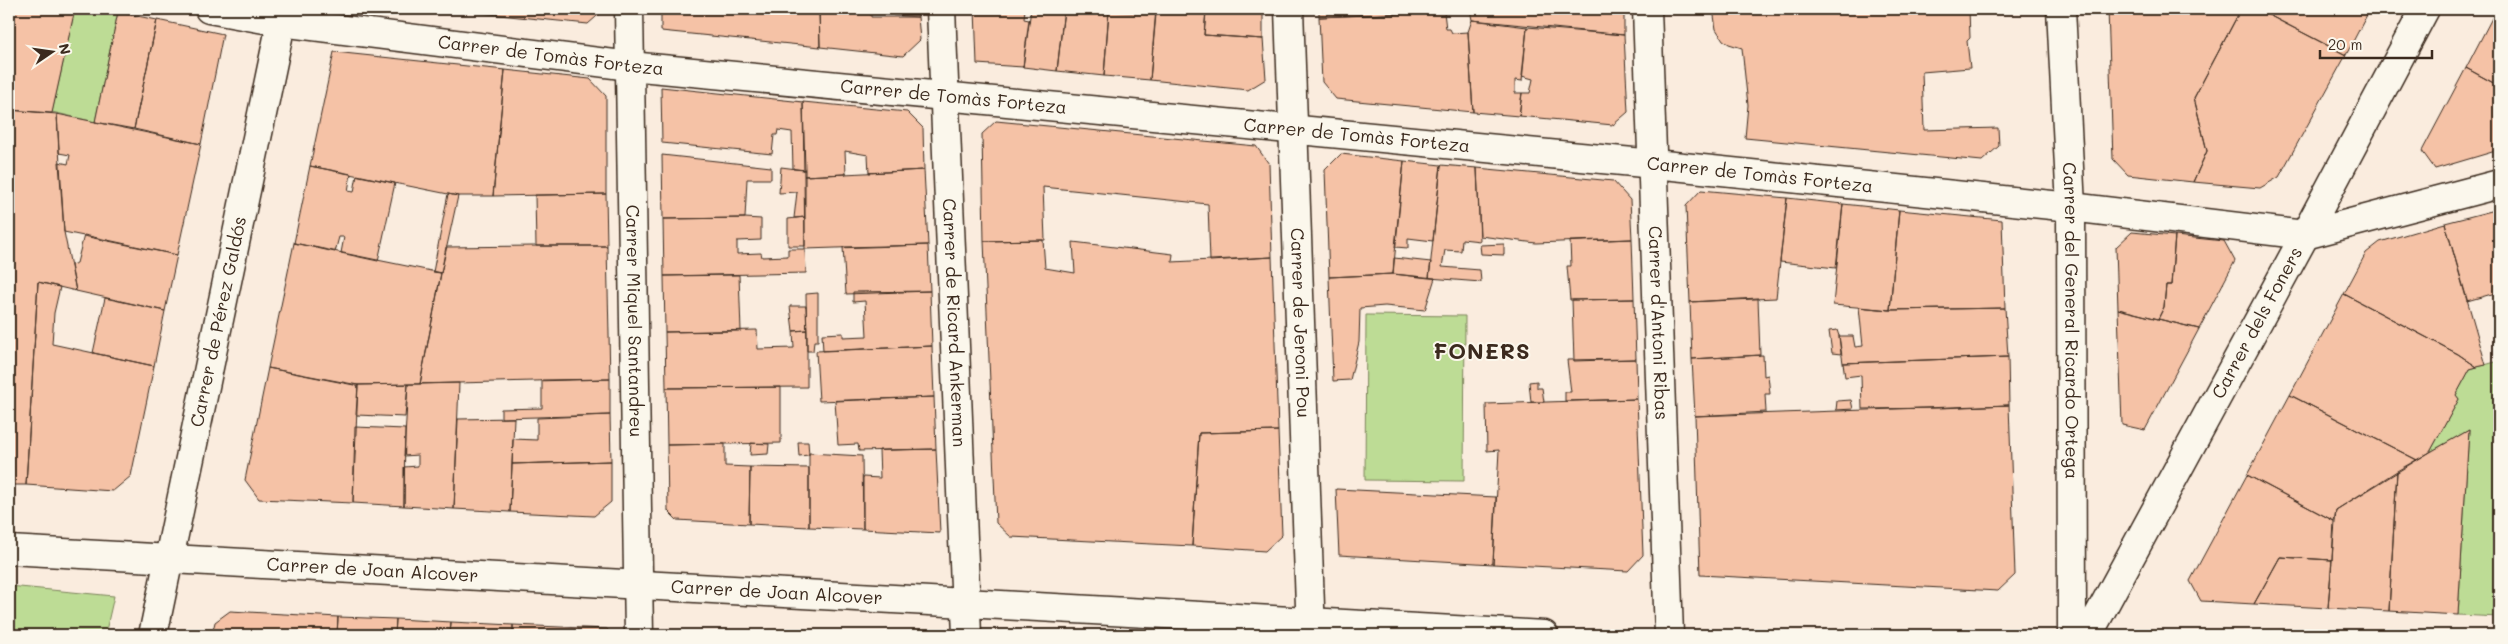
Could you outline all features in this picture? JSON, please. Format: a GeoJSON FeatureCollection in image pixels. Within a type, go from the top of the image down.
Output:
{"type":"FeatureCollection","features":[{"type":"Feature","properties":{"kind":"street","name":"Carrer de Tomàs Forteza"},"geometry":{"type":"LineString","coordinates":[[209,9],[283,16],[630,66],[1654,164],[2071,207],[2305,235],[2499,184]]}},
{"type":"Feature","properties":{"kind":"street","name":"Carrer Miquel Santandreu"},"geometry":{"type":"LineString","coordinates":[[629,9],[639,635]]}},
{"type":"Feature","properties":{"kind":"street","name":"Carrer de Ricard Ankerman"},"geometry":{"type":"LineString","coordinates":[[941,9],[967,635]]}},
{"type":"Feature","properties":{"kind":"street","name":"Carrer de Jeroni Pou"},"geometry":{"type":"LineString","coordinates":[[1289,9],[1311,629]]}},
{"type":"Feature","properties":{"kind":"street","name":"Carrer d'Antoni Ribas"},"geometry":{"type":"LineString","coordinates":[[1647,9],[1654,164],[1669,635]]}},
{"type":"Feature","properties":{"kind":"street","name":"Carrer del General Ricardo Ortega"},"geometry":{"type":"LineString","coordinates":[[2060,9],[2071,207],[2072,635]]}},
{"type":"Feature","properties":{"kind":"street","name":"Carrer dels Foners"},"geometry":{"type":"LineString","coordinates":[[2088,635],[2425,9]]}},
{"type":"Feature","properties":{"kind":"street","name":"Carrer de Pérez Galdós"},"geometry":{"type":"LineString","coordinates":[[153,635],[283,16]]}},
{"type":"Feature","properties":{"kind":"street","name":"Carrer de Joan Alcover"},"geometry":{"type":"LineString","coordinates":[[9,550],[965,603],[1311,629],[1544,635]]}},
{"type":"Feature","properties":{"kind":"green space"},"geometry":{"type":"Polygon","coordinates":[[[75,9],[101,9],[118,12],[95,122],[52,112],[75,9]]]}},
{"type":"Feature","properties":{"kind":"green space"},"geometry":{"type":"Polygon","coordinates":[[[1366,315],[1465,316],[1464,481],[1365,480],[1366,315]]]}},
{"type":"Feature","properties":{"kind":"green space"},"geometry":{"type":"Polygon","coordinates":[[[2499,361],[2499,617],[2458,615],[2469,430],[2430,452],[2459,399],[2456,395],[2470,369],[2499,361]]]}},
{"type":"Feature","properties":{"kind":"green space"},"geometry":{"type":"Polygon","coordinates":[[[9,586],[114,596],[105,635],[9,635],[9,586]]]}},
{"type":"Feature","properties":{"kind":"building"},"geometry":{"type":"Polygon","coordinates":[[[9,9],[75,9],[52,113],[9,110],[9,9]]]}},
{"type":"Feature","properties":{"kind":"building"},"geometry":{"type":"Polygon","coordinates":[[[440,9],[605,9],[588,24],[440,9]]]}},
{"type":"Feature","properties":{"kind":"building"},"geometry":{"type":"Polygon","coordinates":[[[661,9],[819,9],[820,47],[661,31],[661,9]]]}},
{"type":"Feature","properties":{"kind":"building"},"geometry":{"type":"Polygon","coordinates":[[[819,9],[871,9],[871,17],[918,17],[920,40],[903,56],[820,47],[819,9]]]}},
{"type":"Feature","properties":{"kind":"building"},"geometry":{"type":"Polygon","coordinates":[[[891,9],[918,9],[918,17],[893,15],[891,9]]]}},
{"type":"Feature","properties":{"kind":"building"},"geometry":{"type":"Polygon","coordinates":[[[975,9],[1025,9],[1024,19],[1029,20],[1023,67],[977,64],[975,9]]]}},
{"type":"Feature","properties":{"kind":"building"},"geometry":{"type":"Polygon","coordinates":[[[1031,9],[1064,9],[1057,71],[1023,67],[1031,9]]]}},
{"type":"Feature","properties":{"kind":"building"},"geometry":{"type":"Polygon","coordinates":[[[1064,9],[1098,11],[1098,9],[1109,9],[1104,76],[1057,71],[1064,9]]]}},
{"type":"Feature","properties":{"kind":"building"},"geometry":{"type":"Polygon","coordinates":[[[1156,9],[1206,9],[1204,35],[1263,39],[1266,79],[1248,90],[1150,80],[1156,9]]]}},
{"type":"Feature","properties":{"kind":"building"},"geometry":{"type":"Polygon","coordinates":[[[1215,9],[1263,9],[1263,39],[1204,35],[1206,12],[1214,12],[1215,9]]]}},
{"type":"Feature","properties":{"kind":"building"},"geometry":{"type":"Polygon","coordinates":[[[1319,9],[1470,9],[1470,10],[1319,17],[1319,9]]]}},
{"type":"Feature","properties":{"kind":"building"},"geometry":{"type":"Polygon","coordinates":[[[1470,9],[1624,9],[1624,35],[1472,20],[1470,9]]]}},
{"type":"Feature","properties":{"kind":"building"},"geometry":{"type":"Polygon","coordinates":[[[1713,9],[1969,9],[1970,38],[1967,41],[1970,68],[1922,72],[1924,130],[1998,128],[1999,146],[1982,161],[1745,138],[1748,105],[1742,48],[1723,40],[1716,29],[1713,9]]]}},
{"type":"Feature","properties":{"kind":"building"},"geometry":{"type":"Polygon","coordinates":[[[2108,9],[2241,9],[2194,98],[2207,151],[2193,182],[2128,175],[2113,159],[2108,9]]]}},
{"type":"Feature","properties":{"kind":"building"},"geometry":{"type":"Polygon","coordinates":[[[2241,9],[2257,9],[2346,55],[2279,177],[2260,188],[2193,182],[2207,151],[2194,98],[2241,9]]]}},
{"type":"Feature","properties":{"kind":"building"},"geometry":{"type":"Polygon","coordinates":[[[2257,9],[2370,9],[2346,55],[2257,9]]]}},
{"type":"Feature","properties":{"kind":"building"},"geometry":{"type":"Polygon","coordinates":[[[2497,9],[2499,9],[2499,22],[2492,18],[2497,9]]]}},
{"type":"Feature","properties":{"kind":"building"},"geometry":{"type":"Polygon","coordinates":[[[1109,11],[1156,14],[1150,80],[1104,76],[1109,11]]]}},
{"type":"Feature","properties":{"kind":"building"},"geometry":{"type":"Polygon","coordinates":[[[118,12],[157,20],[134,129],[95,122],[118,12]]]}},
{"type":"Feature","properties":{"kind":"building"},"geometry":{"type":"Polygon","coordinates":[[[1444,12],[1446,29],[1450,29],[1452,33],[1468,32],[1473,112],[1336,99],[1322,82],[1319,17],[1444,12]]]}},
{"type":"Feature","properties":{"kind":"building"},"geometry":{"type":"Polygon","coordinates":[[[2492,18],[2499,22],[2499,86],[2466,68],[2492,18]]]}},
{"type":"Feature","properties":{"kind":"building"},"geometry":{"type":"Polygon","coordinates":[[[157,20],[223,34],[201,144],[134,129],[157,20]]]}},
{"type":"Feature","properties":{"kind":"building"},"geometry":{"type":"Polygon","coordinates":[[[1472,20],[1527,27],[1522,81],[1515,80],[1515,93],[1522,93],[1519,116],[1473,112],[1468,32],[1472,20]]]}},
{"type":"Feature","properties":{"kind":"building"},"geometry":{"type":"Polygon","coordinates":[[[1527,27],[1624,35],[1628,112],[1613,125],[1519,116],[1522,93],[1530,93],[1533,79],[1522,76],[1527,27]]]}},
{"type":"Feature","properties":{"kind":"building"},"geometry":{"type":"Polygon","coordinates":[[[334,52],[505,70],[493,196],[458,196],[310,166],[334,52]]]}},
{"type":"Feature","properties":{"kind":"building"},"geometry":{"type":"Polygon","coordinates":[[[2466,68],[2499,86],[2499,150],[2435,169],[2422,151],[2466,68]]]}},
{"type":"Feature","properties":{"kind":"building"},"geometry":{"type":"Polygon","coordinates":[[[505,70],[590,79],[606,96],[606,194],[493,196],[505,70]]]}},
{"type":"Feature","properties":{"kind":"building"},"geometry":{"type":"Polygon","coordinates":[[[661,87],[803,102],[805,170],[793,169],[792,132],[778,130],[777,135],[774,135],[772,154],[662,143],[661,87]]]}},
{"type":"Feature","properties":{"kind":"building"},"geometry":{"type":"Polygon","coordinates":[[[803,102],[907,112],[923,128],[924,170],[869,173],[868,155],[845,151],[846,174],[804,176],[803,102]]]}},
{"type":"Feature","properties":{"kind":"building"},"geometry":{"type":"Polygon","coordinates":[[[9,110],[57,114],[64,232],[76,291],[38,282],[26,485],[9,485],[9,110]]]}},
{"type":"Feature","properties":{"kind":"building"},"geometry":{"type":"Polygon","coordinates":[[[57,114],[201,144],[177,255],[64,232],[59,162],[68,164],[70,155],[59,153],[57,114]]]}},
{"type":"Feature","properties":{"kind":"building"},"geometry":{"type":"Polygon","coordinates":[[[996,121],[1256,146],[1269,164],[1272,257],[1210,261],[1208,204],[1043,187],[1045,240],[984,241],[982,134],[996,121]]]}},
{"type":"Feature","properties":{"kind":"building"},"geometry":{"type":"Polygon","coordinates":[[[1341,154],[1404,161],[1393,274],[1329,277],[1325,170],[1341,154]]]}},
{"type":"Feature","properties":{"kind":"building"},"geometry":{"type":"Polygon","coordinates":[[[662,155],[771,167],[771,179],[747,179],[745,218],[663,219],[662,155]]]}},
{"type":"Feature","properties":{"kind":"building"},"geometry":{"type":"Polygon","coordinates":[[[1404,161],[1441,165],[1433,241],[1408,238],[1408,248],[1395,247],[1404,161]]]}},
{"type":"Feature","properties":{"kind":"building"},"geometry":{"type":"Polygon","coordinates":[[[1441,165],[1477,168],[1480,241],[1462,239],[1461,251],[1445,250],[1442,267],[1480,270],[1481,282],[1429,278],[1441,165]]]}},
{"type":"Feature","properties":{"kind":"building"},"geometry":{"type":"Polygon","coordinates":[[[310,166],[351,174],[348,191],[354,192],[357,175],[395,183],[378,261],[341,253],[344,237],[339,237],[335,252],[294,243],[310,166]]]}},
{"type":"Feature","properties":{"kind":"building"},"geometry":{"type":"Polygon","coordinates":[[[781,167],[805,170],[805,217],[794,218],[797,192],[779,193],[781,167]]]}},
{"type":"Feature","properties":{"kind":"building"},"geometry":{"type":"Polygon","coordinates":[[[1477,168],[1613,181],[1630,200],[1632,239],[1536,243],[1480,236],[1477,168]]]}},
{"type":"Feature","properties":{"kind":"building"},"geometry":{"type":"Polygon","coordinates":[[[924,170],[928,245],[805,249],[804,176],[924,170]]]}},
{"type":"Feature","properties":{"kind":"building"},"geometry":{"type":"Polygon","coordinates":[[[1701,190],[1787,198],[1776,298],[1690,302],[1686,206],[1701,190]]]}},
{"type":"Feature","properties":{"kind":"building"},"geometry":{"type":"Polygon","coordinates":[[[448,194],[458,196],[441,273],[433,272],[448,194]]]}},
{"type":"Feature","properties":{"kind":"building"},"geometry":{"type":"Polygon","coordinates":[[[606,194],[607,246],[536,246],[535,195],[606,194]]]}},
{"type":"Feature","properties":{"kind":"building"},"geometry":{"type":"Polygon","coordinates":[[[1787,198],[1843,204],[1836,268],[1780,262],[1787,198]]]}},
{"type":"Feature","properties":{"kind":"building"},"geometry":{"type":"Polygon","coordinates":[[[1843,204],[1899,210],[1890,310],[1833,305],[1843,204]]]}},
{"type":"Feature","properties":{"kind":"building"},"geometry":{"type":"Polygon","coordinates":[[[2499,209],[2499,292],[2467,301],[2445,223],[2499,209]]]}},
{"type":"Feature","properties":{"kind":"building"},"geometry":{"type":"Polygon","coordinates":[[[1899,210],[2002,220],[2005,308],[1890,310],[1899,210]]]}},
{"type":"Feature","properties":{"kind":"building"},"geometry":{"type":"Polygon","coordinates":[[[805,217],[805,246],[788,246],[788,219],[805,217]]]}},
{"type":"Feature","properties":{"kind":"building"},"geometry":{"type":"Polygon","coordinates":[[[663,219],[761,219],[761,240],[737,241],[737,254],[761,253],[762,257],[788,256],[788,249],[805,249],[806,273],[664,276],[663,219]]]}},
{"type":"Feature","properties":{"kind":"building"},"geometry":{"type":"Polygon","coordinates":[[[2445,223],[2486,365],[2477,367],[2458,354],[2344,294],[2366,253],[2380,242],[2445,223]]]}},
{"type":"Feature","properties":{"kind":"building"},"geometry":{"type":"Polygon","coordinates":[[[2132,232],[2175,236],[2171,285],[2166,285],[2164,307],[2158,319],[2118,309],[2116,247],[2132,232]]]}},
{"type":"Feature","properties":{"kind":"building"},"geometry":{"type":"Polygon","coordinates":[[[84,235],[177,255],[165,311],[76,291],[71,265],[77,263],[84,235]]]}},
{"type":"Feature","properties":{"kind":"building"},"geometry":{"type":"Polygon","coordinates":[[[2175,236],[2224,241],[2235,261],[2199,329],[2158,319],[2164,307],[2166,285],[2171,285],[2175,236]]]}},
{"type":"Feature","properties":{"kind":"building"},"geometry":{"type":"Polygon","coordinates":[[[1632,239],[1634,299],[1570,300],[1567,266],[1571,266],[1570,241],[1632,239]]]}},
{"type":"Feature","properties":{"kind":"building"},"geometry":{"type":"Polygon","coordinates":[[[1043,240],[1045,268],[1075,273],[1073,242],[1173,254],[1172,262],[1272,257],[1278,431],[1199,433],[1192,546],[1011,537],[996,523],[984,241],[1043,240]]]}},
{"type":"Feature","properties":{"kind":"building"},"geometry":{"type":"Polygon","coordinates":[[[294,243],[441,273],[420,384],[354,385],[268,368],[294,243]]]}},
{"type":"Feature","properties":{"kind":"building"},"geometry":{"type":"Polygon","coordinates":[[[1504,244],[1504,255],[1481,254],[1480,245],[1504,244]]]}},
{"type":"Feature","properties":{"kind":"building"},"geometry":{"type":"Polygon","coordinates":[[[928,245],[930,291],[846,294],[843,247],[928,245]]]}},
{"type":"Feature","properties":{"kind":"building"},"geometry":{"type":"Polygon","coordinates":[[[607,246],[610,379],[420,384],[446,247],[607,246]]]}},
{"type":"Feature","properties":{"kind":"building"},"geometry":{"type":"Polygon","coordinates":[[[1394,258],[1431,262],[1429,278],[1393,274],[1394,258]]]}},
{"type":"Feature","properties":{"kind":"building"},"geometry":{"type":"Polygon","coordinates":[[[1393,274],[1435,278],[1425,310],[1385,306],[1360,308],[1359,342],[1350,380],[1333,381],[1329,277],[1393,274]]]}},
{"type":"Feature","properties":{"kind":"building"},"geometry":{"type":"Polygon","coordinates":[[[739,275],[741,331],[665,332],[664,276],[739,275]]]}},
{"type":"Feature","properties":{"kind":"building"},"geometry":{"type":"Polygon","coordinates":[[[38,282],[60,287],[54,313],[52,344],[154,366],[131,476],[113,491],[26,485],[38,282]]]}},
{"type":"Feature","properties":{"kind":"building"},"geometry":{"type":"Polygon","coordinates":[[[930,291],[932,346],[823,351],[822,334],[843,333],[843,337],[867,336],[865,301],[853,302],[853,292],[930,291]]]}},
{"type":"Feature","properties":{"kind":"building"},"geometry":{"type":"Polygon","coordinates":[[[818,293],[818,341],[814,341],[813,351],[807,351],[806,294],[818,293]]]}},
{"type":"Feature","properties":{"kind":"building"},"geometry":{"type":"Polygon","coordinates":[[[2344,294],[2458,354],[2477,367],[2470,369],[2456,395],[2459,399],[2430,452],[2417,460],[2290,395],[2344,294]]]}},
{"type":"Feature","properties":{"kind":"building"},"geometry":{"type":"Polygon","coordinates":[[[105,298],[165,311],[154,366],[93,353],[105,298]]]}},
{"type":"Feature","properties":{"kind":"building"},"geometry":{"type":"Polygon","coordinates":[[[1758,298],[1760,355],[1692,359],[1690,302],[1758,298]]]}},
{"type":"Feature","properties":{"kind":"building"},"geometry":{"type":"Polygon","coordinates":[[[1634,299],[1636,359],[1574,361],[1572,300],[1634,299]]]}},
{"type":"Feature","properties":{"kind":"building"},"geometry":{"type":"Polygon","coordinates":[[[790,306],[806,306],[807,330],[793,331],[790,306]]]}},
{"type":"Feature","properties":{"kind":"building"},"geometry":{"type":"Polygon","coordinates":[[[1859,307],[1890,310],[2005,308],[2008,357],[1843,363],[1839,336],[1853,336],[1855,347],[1863,346],[1859,307]]]}},
{"type":"Feature","properties":{"kind":"building"},"geometry":{"type":"Polygon","coordinates":[[[2118,309],[2199,329],[2145,430],[2122,425],[2118,309]]]}},
{"type":"Feature","properties":{"kind":"building"},"geometry":{"type":"Polygon","coordinates":[[[757,330],[758,349],[794,348],[793,331],[807,330],[807,387],[666,388],[665,332],[757,330]]]}},
{"type":"Feature","properties":{"kind":"building"},"geometry":{"type":"Polygon","coordinates":[[[1837,330],[1841,354],[1832,353],[1829,331],[1837,330]]]}},
{"type":"Feature","properties":{"kind":"building"},"geometry":{"type":"Polygon","coordinates":[[[932,346],[934,397],[819,401],[816,351],[932,346]]]}},
{"type":"Feature","properties":{"kind":"building"},"geometry":{"type":"Polygon","coordinates":[[[1763,355],[1764,376],[1768,375],[1770,394],[1765,394],[1766,412],[1695,416],[1692,359],[1763,355]]]}},
{"type":"Feature","properties":{"kind":"building"},"geometry":{"type":"Polygon","coordinates":[[[2008,357],[2009,405],[1940,408],[1862,409],[1861,375],[1845,377],[1843,363],[2008,357]]]}},
{"type":"Feature","properties":{"kind":"building"},"geometry":{"type":"Polygon","coordinates":[[[1636,359],[1637,399],[1565,401],[1565,392],[1571,392],[1567,360],[1636,359]]]}},
{"type":"Feature","properties":{"kind":"building"},"geometry":{"type":"Polygon","coordinates":[[[268,368],[358,385],[353,503],[259,499],[245,480],[268,368]]]}},
{"type":"Feature","properties":{"kind":"building"},"geometry":{"type":"Polygon","coordinates":[[[610,379],[610,415],[501,418],[501,409],[542,408],[542,380],[610,379]]]}},
{"type":"Feature","properties":{"kind":"building"},"geometry":{"type":"Polygon","coordinates":[[[1537,381],[1537,388],[1542,388],[1544,402],[1531,402],[1529,382],[1537,381]]]}},
{"type":"Feature","properties":{"kind":"building"},"geometry":{"type":"Polygon","coordinates":[[[459,383],[454,509],[404,506],[404,467],[418,466],[418,455],[404,456],[408,384],[459,383]]]}},
{"type":"Feature","properties":{"kind":"building"},"geometry":{"type":"Polygon","coordinates":[[[408,384],[405,417],[356,415],[358,385],[408,384]]]}},
{"type":"Feature","properties":{"kind":"building"},"geometry":{"type":"Polygon","coordinates":[[[781,387],[781,443],[667,445],[666,388],[781,387]]]}},
{"type":"Feature","properties":{"kind":"building"},"geometry":{"type":"Polygon","coordinates":[[[2290,395],[2417,460],[2336,510],[2334,521],[2247,475],[2290,395]]]}},
{"type":"Feature","properties":{"kind":"building"},"geometry":{"type":"Polygon","coordinates":[[[934,397],[936,449],[859,451],[858,444],[838,445],[835,401],[934,397]]]}},
{"type":"Feature","properties":{"kind":"building"},"geometry":{"type":"Polygon","coordinates":[[[1637,399],[1643,555],[1628,571],[1493,564],[1499,450],[1487,451],[1486,404],[1637,399]]]}},
{"type":"Feature","properties":{"kind":"building"},"geometry":{"type":"Polygon","coordinates":[[[1851,400],[1853,409],[1836,410],[1837,401],[1851,400]]]}},
{"type":"Feature","properties":{"kind":"building"},"geometry":{"type":"Polygon","coordinates":[[[2009,405],[2015,575],[1998,591],[1700,575],[1695,416],[2009,405]]]}},
{"type":"Feature","properties":{"kind":"building"},"geometry":{"type":"Polygon","coordinates":[[[610,415],[611,461],[512,464],[513,439],[537,440],[537,418],[610,415]]]}},
{"type":"Feature","properties":{"kind":"building"},"geometry":{"type":"Polygon","coordinates":[[[514,418],[510,512],[454,509],[458,419],[514,418]]]}},
{"type":"Feature","properties":{"kind":"building"},"geometry":{"type":"Polygon","coordinates":[[[355,427],[405,429],[404,506],[353,503],[355,427]]]}},
{"type":"Feature","properties":{"kind":"building"},"geometry":{"type":"Polygon","coordinates":[[[2469,430],[2458,615],[2389,611],[2397,471],[2469,430]]]}},
{"type":"Feature","properties":{"kind":"building"},"geometry":{"type":"Polygon","coordinates":[[[1278,431],[1282,535],[1265,551],[1192,546],[1199,433],[1278,431]]]}},
{"type":"Feature","properties":{"kind":"building"},"geometry":{"type":"Polygon","coordinates":[[[798,442],[808,442],[809,455],[799,456],[798,442]]]}},
{"type":"Feature","properties":{"kind":"building"},"geometry":{"type":"Polygon","coordinates":[[[751,443],[769,444],[768,454],[750,455],[751,443]]]}},
{"type":"Feature","properties":{"kind":"building"},"geometry":{"type":"Polygon","coordinates":[[[725,444],[725,466],[750,467],[749,524],[677,520],[668,511],[667,445],[725,444]]]}},
{"type":"Feature","properties":{"kind":"building"},"geometry":{"type":"Polygon","coordinates":[[[936,449],[940,533],[863,529],[863,477],[880,478],[879,450],[936,449]]]}},
{"type":"Feature","properties":{"kind":"building"},"geometry":{"type":"Polygon","coordinates":[[[809,453],[862,456],[863,529],[809,527],[809,453]]]}},
{"type":"Feature","properties":{"kind":"building"},"geometry":{"type":"Polygon","coordinates":[[[611,461],[611,502],[594,516],[510,512],[512,464],[611,461]]]}},
{"type":"Feature","properties":{"kind":"building"},"geometry":{"type":"Polygon","coordinates":[[[750,467],[809,468],[809,527],[749,524],[750,467]]]}},
{"type":"Feature","properties":{"kind":"building"},"geometry":{"type":"Polygon","coordinates":[[[2397,471],[2389,611],[2328,608],[2336,510],[2397,471]]]}},
{"type":"Feature","properties":{"kind":"building"},"geometry":{"type":"Polygon","coordinates":[[[2247,475],[2334,521],[2332,560],[2280,557],[2254,604],[2201,601],[2190,581],[2247,475]]]}},
{"type":"Feature","properties":{"kind":"building"},"geometry":{"type":"Polygon","coordinates":[[[1336,489],[1496,497],[1493,564],[1339,555],[1336,489]]]}},
{"type":"Feature","properties":{"kind":"building"},"geometry":{"type":"Polygon","coordinates":[[[2280,557],[2332,560],[2328,608],[2254,604],[2280,557]]]}},
{"type":"Feature","properties":{"kind":"building"},"geometry":{"type":"Polygon","coordinates":[[[230,611],[338,617],[337,635],[212,635],[215,622],[230,611]]]}},
{"type":"Feature","properties":{"kind":"building"},"geometry":{"type":"Polygon","coordinates":[[[338,617],[396,619],[395,635],[337,635],[338,617]]]}},
{"type":"Feature","properties":{"kind":"building"},"geometry":{"type":"Polygon","coordinates":[[[396,619],[451,622],[450,635],[395,635],[396,619]]]}},
{"type":"Feature","properties":{"kind":"building"},"geometry":{"type":"Polygon","coordinates":[[[451,622],[513,625],[513,635],[450,635],[451,622]]]}},
{"type":"Feature","properties":{"kind":"building"},"geometry":{"type":"Polygon","coordinates":[[[513,625],[607,629],[613,635],[513,635],[513,625]]]}},
{"type":"Feature","properties":{"kind":"building"},"geometry":{"type":"Polygon","coordinates":[[[670,633],[724,635],[670,635],[670,633]]]}},
{"type":"Feature","properties":{"kind":"district","name":"FONERS"},"geometry":{"type":"Point","coordinates":[1482,351]}}]}
